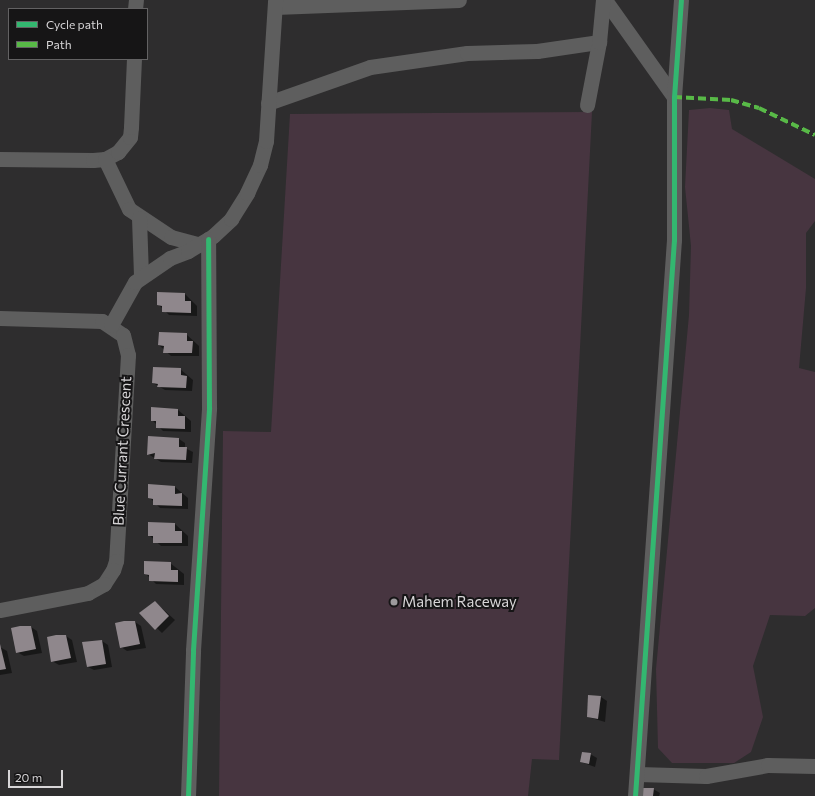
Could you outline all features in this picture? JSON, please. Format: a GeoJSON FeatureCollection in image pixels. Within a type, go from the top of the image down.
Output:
{"type":"FeatureCollection","features":[{"type":"Feature","properties":{"kind":"street"},"geometry":{"type":"LineString","coordinates":[[0,318],[91,319],[111,325],[135,282],[141,276],[204,242],[231,219],[260,165],[266,141],[275,4],[459,0]]}},
{"type":"Feature","properties":{"kind":"street"},"geometry":{"type":"LineString","coordinates":[[587,105],[599,42],[604,0]]}},
{"type":"Feature","properties":{"kind":"street"},"geometry":{"type":"LineString","coordinates":[[604,0],[674,97]]}},
{"type":"Feature","properties":{"kind":"street"},"geometry":{"type":"LineString","coordinates":[[635,796],[638,774],[639,715],[674,240],[674,97],[681,0]]}},
{"type":"Feature","properties":{"kind":"street"},"geometry":{"type":"LineString","coordinates":[[268,103],[370,67],[467,52],[537,51],[599,42]]}},
{"type":"Feature","properties":{"kind":"street"},"geometry":{"type":"LineString","coordinates":[[0,159],[105,159],[118,152],[130,137],[134,60]]}},
{"type":"Feature","properties":{"kind":"street"},"geometry":{"type":"LineString","coordinates":[[105,159],[123,198],[139,218],[171,237],[204,242]]}},
{"type":"Feature","properties":{"kind":"street"},"geometry":{"type":"LineString","coordinates":[[139,218],[141,276]]}},
{"type":"Feature","properties":{"kind":"street"},"geometry":{"type":"LineString","coordinates":[[188,796],[194,650],[209,408],[204,242]]}},
{"type":"Feature","properties":{"kind":"street","name":"Blue Currant Crescent"},"geometry":{"type":"LineString","coordinates":[[0,610],[88,593],[104,584],[113,570],[116,561],[128,355],[123,335],[111,325]]}},
{"type":"Feature","properties":{"kind":"street"},"geometry":{"type":"LineString","coordinates":[[638,774],[706,776],[768,765],[815,766]]}},
{"type":"Feature","properties":{"kind":"shaded area"},"geometry":{"type":"Polygon","coordinates":[[[710,108],[729,110],[732,129],[815,179],[815,221],[806,233],[806,288],[799,368],[815,372],[815,608],[805,616],[770,615],[753,666],[763,717],[751,752],[734,763],[672,763],[658,748],[656,669],[689,315],[691,246],[685,187],[689,110],[710,108]]]}},
{"type":"Feature","properties":{"kind":"shaded area","name":"Mahem Raceway"},"geometry":{"type":"Polygon","coordinates":[[[592,112],[559,760],[532,759],[528,796],[219,796],[223,431],[271,432],[290,114],[592,112]]]}},
{"type":"Feature","properties":{"kind":"building"},"geometry":{"type":"Polygon","coordinates":[[[157,292],[185,293],[185,301],[191,301],[191,313],[162,312],[162,306],[157,305],[157,292]]]}},
{"type":"Feature","properties":{"kind":"building"},"geometry":{"type":"Polygon","coordinates":[[[159,332],[187,333],[187,341],[193,341],[192,353],[163,353],[164,346],[158,345],[159,332]]]}},
{"type":"Feature","properties":{"kind":"building"},"geometry":{"type":"Polygon","coordinates":[[[153,367],[181,368],[181,375],[187,376],[186,388],[157,387],[158,384],[152,383],[153,367]]]}},
{"type":"Feature","properties":{"kind":"building"},"geometry":{"type":"Polygon","coordinates":[[[151,407],[178,409],[178,416],[185,416],[185,429],[156,428],[156,421],[151,421],[151,407]]]}},
{"type":"Feature","properties":{"kind":"building"},"geometry":{"type":"Polygon","coordinates":[[[148,436],[179,438],[179,447],[187,447],[186,460],[154,459],[155,453],[147,455],[148,436]]]}},
{"type":"Feature","properties":{"kind":"building"},"geometry":{"type":"Polygon","coordinates":[[[148,484],[175,486],[175,494],[182,493],[182,506],[153,505],[153,499],[148,498],[148,484]]]}},
{"type":"Feature","properties":{"kind":"building"},"geometry":{"type":"Polygon","coordinates":[[[148,522],[175,523],[175,531],[182,531],[182,543],[153,543],[153,536],[148,536],[148,522]]]}},
{"type":"Feature","properties":{"kind":"building"},"geometry":{"type":"Polygon","coordinates":[[[144,561],[171,562],[171,570],[178,570],[178,582],[149,581],[149,575],[144,574],[144,561]]]}},
{"type":"Feature","properties":{"kind":"building"},"geometry":{"type":"Polygon","coordinates":[[[155,601],[169,616],[155,630],[139,613],[155,601]]]}},
{"type":"Feature","properties":{"kind":"building"},"geometry":{"type":"Polygon","coordinates":[[[135,621],[140,644],[120,648],[115,623],[135,621]]]}},
{"type":"Feature","properties":{"kind":"building"},"geometry":{"type":"Polygon","coordinates":[[[31,626],[36,649],[16,653],[11,628],[31,626]]]}},
{"type":"Feature","properties":{"kind":"building"},"geometry":{"type":"Polygon","coordinates":[[[66,635],[71,658],[51,662],[47,637],[66,635]]]}},
{"type":"Feature","properties":{"kind":"building"},"geometry":{"type":"Polygon","coordinates":[[[102,640],[106,664],[87,667],[82,642],[102,640]]]}},
{"type":"Feature","properties":{"kind":"building"},"geometry":{"type":"Polygon","coordinates":[[[0,644],[6,669],[0,670],[0,644]]]}},
{"type":"Feature","properties":{"kind":"building"},"geometry":{"type":"Polygon","coordinates":[[[588,695],[601,696],[598,719],[587,717],[588,695]]]}},
{"type":"Feature","properties":{"kind":"building"},"geometry":{"type":"Polygon","coordinates":[[[582,752],[591,753],[589,764],[580,762],[582,752]]]}},
{"type":"Feature","properties":{"kind":"building"},"geometry":{"type":"Polygon","coordinates":[[[643,788],[654,788],[653,796],[641,796],[643,788]]]}},
{"type":"Feature","properties":{"kind":"marked path"},"geometry":{"type":"LineString","coordinates":[[674,97],[731,100],[759,108],[815,135]]}},
{"type":"Feature","properties":{"kind":"cycle path"},"geometry":{"type":"LineString","coordinates":[[635,796],[674,240],[674,97],[681,0]]}},
{"type":"Feature","properties":{"kind":"cycle path"},"geometry":{"type":"LineString","coordinates":[[188,796],[193,650],[209,408],[208,239]]}},
{"type":"Feature","properties":{"kind":"place","name":"Mahem Raceway"},"geometry":{"type":"Point","coordinates":[394,602]}}]}
